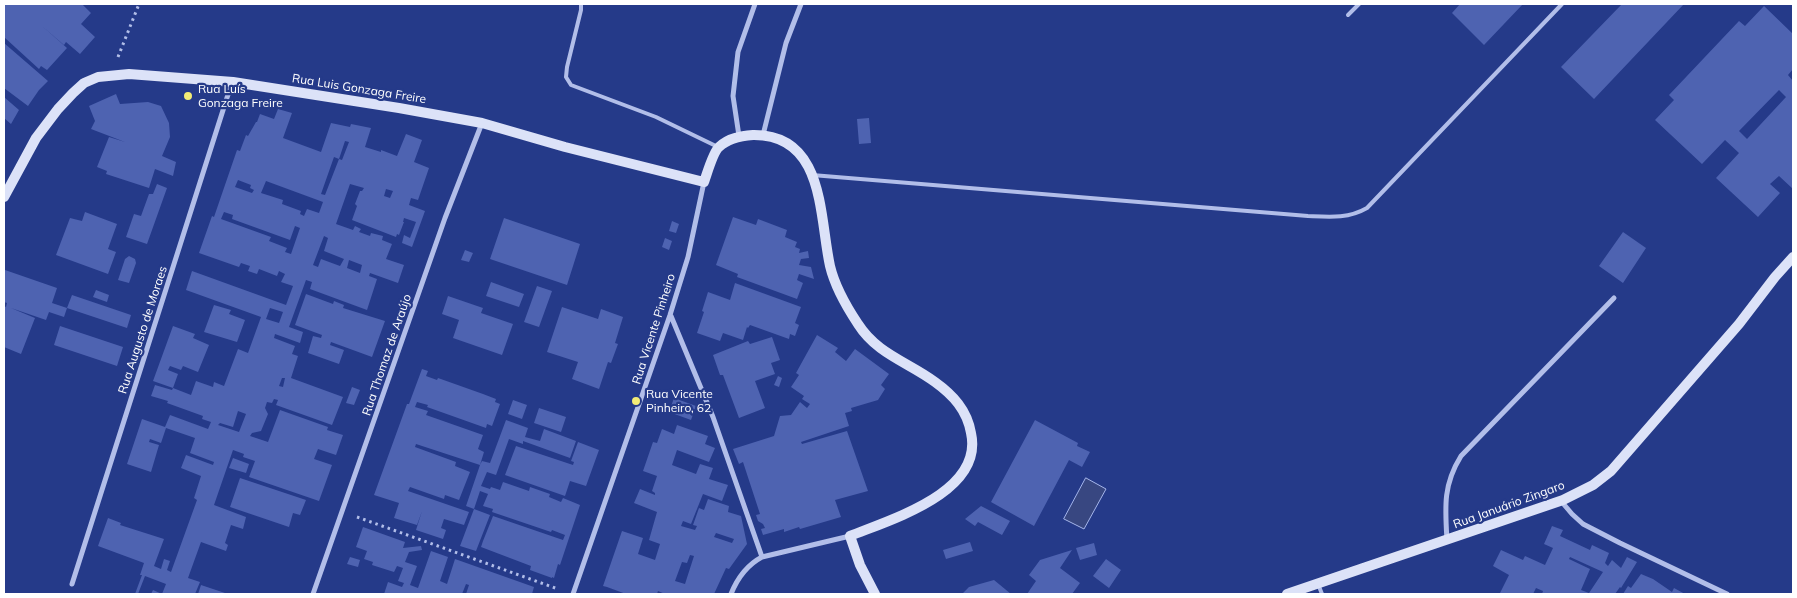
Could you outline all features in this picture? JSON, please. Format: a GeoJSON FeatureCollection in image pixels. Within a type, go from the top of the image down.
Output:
{"type":"FeatureCollection","features":[{"type":"Feature","properties":{"kind":"street"},"geometry":{"type":"LineString","coordinates":[[739,136],[734,96],[738,52],[755,4]]}},
{"type":"Feature","properties":{"kind":"street"},"geometry":{"type":"LineString","coordinates":[[763,135],[786,43],[802,4]]}},
{"type":"Feature","properties":{"kind":"street","name":"Rua Luis Gonzaga Freire"},"geometry":{"type":"LineString","coordinates":[[4,197],[36,138],[58,109],[84,83],[111,74],[159,75],[233,82],[482,123],[565,147],[704,182]]}},
{"type":"Feature","properties":{"kind":"street","name":"Rua Augusto de Moraes"},"geometry":{"type":"LineString","coordinates":[[72,584],[233,82]]}},
{"type":"Feature","properties":{"kind":"street","name":"Rua Thomaz de Araújo"},"geometry":{"type":"LineString","coordinates":[[313,594],[445,218],[482,123]]}},
{"type":"Feature","properties":{"kind":"street"},"geometry":{"type":"LineString","coordinates":[[704,182],[718,147],[739,136],[763,135],[782,140],[799,151],[818,189],[830,268],[842,298],[859,326],[881,350],[935,382],[956,399],[966,415],[973,439],[972,454],[965,471],[952,486],[930,500],[894,518],[850,536],[762,557],[752,562],[742,574],[731,594]]}},
{"type":"Feature","properties":{"kind":"street","name":"Rua Vicente Pinheiro"},"geometry":{"type":"LineString","coordinates":[[573,594],[670,315],[688,257],[704,182]]}},
{"type":"Feature","properties":{"kind":"street","name":"Rua Januário Zingaro"},"geometry":{"type":"LineString","coordinates":[[1287,594],[1561,501],[1593,486],[1611,471],[1739,324],[1793,257]]}},
{"type":"Feature","properties":{"kind":"street"},"geometry":{"type":"LineString","coordinates":[[1447,540],[1447,486],[1452,470],[1461,456],[1614,298]]}},
{"type":"Feature","properties":{"kind":"street"},"geometry":{"type":"LineString","coordinates":[[670,315],[713,417],[762,557]]}},
{"type":"Feature","properties":{"kind":"street"},"geometry":{"type":"LineString","coordinates":[[1561,501],[1582,524],[1727,594]]}},
{"type":"Feature","properties":{"kind":"street"},"geometry":{"type":"LineString","coordinates":[[850,536],[860,565],[875,594]]}},
{"type":"Feature","properties":{"kind":"lane"},"geometry":{"type":"LineString","coordinates":[[581,4],[567,67],[566,77],[571,85],[656,117],[718,147]]}},
{"type":"Feature","properties":{"kind":"lane"},"geometry":{"type":"LineString","coordinates":[[1348,15],[1358,4]]}},
{"type":"Feature","properties":{"kind":"lane"},"geometry":{"type":"LineString","coordinates":[[812,175],[1308,216],[1347,216],[1357,214],[1367,208],[1562,4]]}},
{"type":"Feature","properties":{"kind":"lane"},"geometry":{"type":"LineString","coordinates":[[1318,584],[1322,594]]}},
{"type":"Feature","properties":{"kind":"path"},"geometry":{"type":"LineString","coordinates":[[111,74],[138,4]]}},
{"type":"Feature","properties":{"kind":"path"},"geometry":{"type":"LineString","coordinates":[[342,511],[573,594]]}},
{"type":"Feature","properties":{"kind":"water"},"geometry":{"type":"Polygon","coordinates":[[[1086,478],[1106,489],[1084,529],[1064,519],[1086,478]]]}},
{"type":"Feature","properties":{"kind":"building"},"geometry":{"type":"Polygon","coordinates":[[[4,4],[82,4],[91,13],[81,24],[95,37],[80,54],[66,42],[64,45],[42,26],[67,48],[47,70],[41,66],[39,69],[4,37],[4,4]]]}},
{"type":"Feature","properties":{"kind":"building"},"geometry":{"type":"Polygon","coordinates":[[[1460,4],[1523,4],[1484,45],[1452,13],[1460,4]]]}},
{"type":"Feature","properties":{"kind":"building"},"geometry":{"type":"Polygon","coordinates":[[[1622,4],[1684,4],[1594,99],[1561,67],[1622,4]]]}},
{"type":"Feature","properties":{"kind":"building"},"geometry":{"type":"Polygon","coordinates":[[[1764,6],[1793,34],[1793,69],[1788,75],[1793,81],[1793,189],[1779,176],[1770,184],[1780,193],[1758,217],[1716,178],[1739,153],[1725,140],[1702,164],[1655,120],[1674,100],[1669,95],[1739,21],[1745,26],[1764,6]],[[1779,90],[1739,131],[1747,139],[1786,97],[1779,90]]]}},
{"type":"Feature","properties":{"kind":"building"},"geometry":{"type":"Polygon","coordinates":[[[4,43],[48,81],[28,106],[4,88],[4,43]]]}},
{"type":"Feature","properties":{"kind":"building"},"geometry":{"type":"Polygon","coordinates":[[[116,94],[120,104],[148,102],[161,106],[169,123],[170,137],[162,156],[176,162],[173,176],[155,169],[149,188],[106,174],[107,171],[97,167],[109,137],[125,142],[91,129],[95,121],[89,106],[116,94]]]}},
{"type":"Feature","properties":{"kind":"building"},"geometry":{"type":"Polygon","coordinates":[[[4,97],[19,110],[11,124],[4,118],[4,97]]]}},
{"type":"Feature","properties":{"kind":"building"},"geometry":{"type":"Polygon","coordinates":[[[278,109],[292,113],[283,138],[321,152],[331,123],[350,127],[351,124],[371,128],[365,147],[397,156],[406,134],[422,140],[414,162],[429,168],[418,200],[411,198],[409,205],[425,211],[412,247],[402,243],[404,235],[410,238],[416,222],[404,218],[399,235],[397,234],[396,237],[352,220],[357,206],[355,204],[360,191],[364,188],[350,184],[336,224],[353,230],[355,226],[361,229],[359,232],[370,236],[371,233],[383,236],[382,240],[392,244],[386,259],[404,265],[398,283],[370,273],[369,276],[377,279],[367,310],[310,289],[312,282],[306,280],[289,327],[303,332],[300,343],[275,334],[274,338],[295,346],[292,354],[298,356],[291,378],[343,397],[332,425],[276,405],[278,400],[274,399],[272,403],[267,402],[265,408],[268,414],[261,431],[252,433],[250,436],[268,442],[280,410],[328,427],[327,430],[343,435],[336,455],[318,449],[314,459],[332,465],[319,501],[249,477],[255,461],[243,457],[244,454],[233,450],[214,505],[246,517],[243,529],[231,525],[225,543],[228,545],[226,551],[201,542],[188,578],[200,582],[195,594],[162,594],[166,584],[145,576],[138,594],[135,594],[144,563],[98,546],[108,518],[121,523],[120,525],[164,539],[154,566],[161,569],[164,559],[170,561],[167,570],[171,572],[197,500],[194,498],[201,476],[181,468],[186,455],[213,465],[214,462],[190,453],[195,438],[166,428],[161,443],[150,439],[149,442],[159,445],[151,472],[127,464],[142,419],[165,427],[170,415],[208,429],[211,422],[202,419],[203,416],[151,396],[155,385],[172,390],[173,388],[191,395],[196,381],[213,387],[214,382],[224,386],[238,349],[248,353],[261,317],[186,290],[192,271],[286,305],[293,286],[281,282],[285,274],[279,271],[277,276],[259,269],[257,274],[248,271],[250,266],[241,263],[239,267],[199,253],[212,216],[214,217],[237,150],[240,151],[246,135],[248,136],[260,114],[274,119],[278,109]],[[345,141],[339,159],[342,160],[349,142],[345,141]],[[334,157],[321,194],[325,195],[339,159],[334,157]],[[238,180],[235,187],[252,193],[254,190],[250,188],[251,185],[238,180]],[[266,181],[261,193],[283,200],[282,204],[301,211],[300,214],[304,216],[307,209],[319,213],[323,202],[266,181]],[[386,189],[384,196],[390,198],[393,191],[386,189]],[[224,212],[221,219],[271,237],[269,241],[287,248],[285,252],[291,254],[300,228],[295,226],[290,240],[232,219],[233,215],[224,212]],[[324,236],[313,265],[318,267],[321,259],[340,266],[344,259],[324,251],[328,238],[324,236]],[[349,260],[347,268],[360,273],[362,265],[349,260]],[[270,308],[266,319],[279,323],[283,312],[270,308]],[[282,378],[279,386],[283,387],[285,378],[282,378]],[[238,411],[233,427],[220,423],[218,425],[239,432],[246,414],[238,411]]]}},
{"type":"Feature","properties":{"kind":"building"},"geometry":{"type":"Polygon","coordinates":[[[869,118],[871,143],[859,144],[857,119],[869,118]]]}},
{"type":"Feature","properties":{"kind":"building"},"geometry":{"type":"Polygon","coordinates":[[[157,184],[167,188],[147,244],[126,237],[134,214],[141,216],[149,194],[153,194],[157,184]]]}},
{"type":"Feature","properties":{"kind":"building"},"geometry":{"type":"Polygon","coordinates":[[[85,212],[117,224],[108,249],[116,252],[108,274],[56,255],[70,218],[82,221],[85,212]]]}},
{"type":"Feature","properties":{"kind":"building"},"geometry":{"type":"Polygon","coordinates":[[[733,217],[756,225],[758,219],[787,230],[785,237],[797,242],[795,247],[800,249],[799,253],[808,251],[809,258],[801,259],[799,265],[811,267],[814,279],[799,274],[797,280],[803,283],[797,299],[737,277],[738,274],[716,265],[733,217]]]}},
{"type":"Feature","properties":{"kind":"building"},"geometry":{"type":"Polygon","coordinates":[[[504,218],[580,244],[567,285],[490,259],[504,218]]]}},
{"type":"Feature","properties":{"kind":"building"},"geometry":{"type":"Polygon","coordinates":[[[672,221],[679,224],[676,233],[669,231],[672,221]]]}},
{"type":"Feature","properties":{"kind":"building"},"geometry":{"type":"Polygon","coordinates":[[[1623,232],[1646,248],[1623,283],[1599,266],[1623,232]]]}},
{"type":"Feature","properties":{"kind":"building"},"geometry":{"type":"Polygon","coordinates":[[[665,238],[672,241],[669,250],[662,247],[665,238]]]}},
{"type":"Feature","properties":{"kind":"building"},"geometry":{"type":"Polygon","coordinates":[[[465,250],[473,253],[469,262],[461,260],[465,250]]]}},
{"type":"Feature","properties":{"kind":"building"},"geometry":{"type":"Polygon","coordinates":[[[129,256],[135,259],[136,263],[129,283],[118,280],[125,259],[129,256]]]}},
{"type":"Feature","properties":{"kind":"building"},"geometry":{"type":"Polygon","coordinates":[[[5,270],[57,288],[52,303],[67,308],[64,317],[49,312],[46,320],[11,308],[35,318],[21,354],[4,347],[4,306],[6,307],[7,303],[4,302],[5,270]]]}},
{"type":"Feature","properties":{"kind":"building"},"geometry":{"type":"Polygon","coordinates":[[[491,282],[524,294],[519,307],[486,296],[491,282]]]}},
{"type":"Feature","properties":{"kind":"building"},"geometry":{"type":"Polygon","coordinates":[[[735,283],[801,307],[795,323],[799,325],[795,336],[790,334],[789,339],[750,325],[747,327],[743,340],[723,333],[720,341],[697,333],[708,292],[730,300],[735,283]]]}},
{"type":"Feature","properties":{"kind":"building"},"geometry":{"type":"Polygon","coordinates":[[[537,286],[552,291],[539,327],[524,322],[537,286]]]}},
{"type":"Feature","properties":{"kind":"building"},"geometry":{"type":"Polygon","coordinates":[[[96,290],[109,295],[107,302],[93,297],[96,290]]]}},
{"type":"Feature","properties":{"kind":"building"},"geometry":{"type":"Polygon","coordinates":[[[306,294],[333,304],[334,301],[344,305],[343,308],[385,321],[372,357],[331,342],[330,345],[344,350],[339,364],[308,353],[313,336],[321,338],[322,335],[295,325],[306,294]]]}},
{"type":"Feature","properties":{"kind":"building"},"geometry":{"type":"Polygon","coordinates":[[[72,295],[131,315],[127,328],[67,308],[72,295]]]}},
{"type":"Feature","properties":{"kind":"building"},"geometry":{"type":"Polygon","coordinates":[[[448,296],[483,308],[481,313],[513,324],[502,355],[453,338],[459,320],[442,314],[448,296]]]}},
{"type":"Feature","properties":{"kind":"building"},"geometry":{"type":"Polygon","coordinates":[[[214,305],[231,310],[229,314],[245,320],[237,342],[204,332],[214,305]]]}},
{"type":"Feature","properties":{"kind":"building"},"geometry":{"type":"Polygon","coordinates":[[[562,307],[598,319],[601,309],[623,317],[615,343],[618,344],[611,363],[608,362],[599,389],[572,379],[578,362],[547,352],[562,307]]]}},
{"type":"Feature","properties":{"kind":"building"},"geometry":{"type":"Polygon","coordinates":[[[60,326],[123,347],[117,366],[54,345],[60,326]]]}},
{"type":"Feature","properties":{"kind":"building"},"geometry":{"type":"Polygon","coordinates":[[[173,326],[195,334],[193,338],[209,345],[198,372],[183,366],[181,370],[170,366],[168,370],[178,374],[173,388],[153,381],[173,326]]]}},
{"type":"Feature","properties":{"kind":"building"},"geometry":{"type":"Polygon","coordinates":[[[817,335],[838,348],[835,352],[846,361],[855,349],[889,374],[881,385],[885,389],[878,400],[851,408],[852,411],[845,413],[849,426],[801,442],[802,444],[847,431],[868,491],[835,500],[841,517],[800,529],[799,527],[784,532],[784,529],[763,535],[761,529],[765,528],[758,521],[756,515],[760,514],[743,462],[739,464],[733,449],[774,436],[780,416],[791,415],[800,402],[807,408],[810,404],[802,399],[804,396],[791,387],[799,375],[796,373],[817,335]]]}},
{"type":"Feature","properties":{"kind":"building"},"geometry":{"type":"Polygon","coordinates":[[[772,337],[780,360],[771,363],[775,374],[755,381],[765,408],[739,418],[723,375],[720,375],[713,355],[748,341],[750,344],[772,337]]]}},
{"type":"Feature","properties":{"kind":"building"},"geometry":{"type":"Polygon","coordinates":[[[422,369],[428,371],[426,376],[437,380],[438,378],[483,394],[496,399],[495,402],[500,404],[492,426],[487,424],[486,428],[417,402],[415,407],[428,411],[426,415],[483,435],[478,449],[484,452],[480,465],[416,444],[415,447],[456,462],[455,466],[470,472],[459,500],[445,495],[444,499],[410,487],[408,491],[469,512],[464,525],[444,519],[441,528],[446,530],[443,539],[416,530],[422,511],[417,525],[394,518],[399,503],[374,495],[407,404],[409,404],[422,369]]]}},
{"type":"Feature","properties":{"kind":"building"},"geometry":{"type":"Polygon","coordinates":[[[778,376],[782,378],[779,387],[774,385],[778,376]]]}},
{"type":"Feature","properties":{"kind":"building"},"geometry":{"type":"Polygon","coordinates":[[[352,387],[360,390],[354,405],[346,403],[352,387]]]}},
{"type":"Feature","properties":{"kind":"building"},"geometry":{"type":"Polygon","coordinates":[[[674,398],[696,406],[691,420],[669,412],[674,398]]]}},
{"type":"Feature","properties":{"kind":"building"},"geometry":{"type":"Polygon","coordinates":[[[513,400],[527,405],[522,419],[508,414],[513,400]]]}},
{"type":"Feature","properties":{"kind":"building"},"geometry":{"type":"Polygon","coordinates":[[[539,408],[566,417],[561,432],[534,423],[539,408]]]}},
{"type":"Feature","properties":{"kind":"building"},"geometry":{"type":"Polygon","coordinates":[[[506,420],[528,428],[525,437],[540,441],[544,429],[576,441],[570,458],[523,441],[523,444],[509,439],[496,475],[487,472],[481,486],[500,490],[503,482],[529,491],[530,487],[550,494],[549,497],[561,502],[563,498],[580,505],[554,578],[530,570],[531,566],[481,547],[493,516],[563,540],[565,535],[492,512],[493,509],[483,506],[488,494],[480,491],[474,509],[466,506],[480,465],[482,461],[490,463],[506,420]]]}},
{"type":"Feature","properties":{"kind":"building"},"geometry":{"type":"Polygon","coordinates":[[[1035,420],[1078,443],[1077,446],[1090,452],[1082,467],[1069,460],[1034,526],[991,502],[1035,420]]]}},
{"type":"Feature","properties":{"kind":"building"},"geometry":{"type":"Polygon","coordinates":[[[677,425],[708,436],[705,444],[715,448],[709,462],[677,450],[672,465],[696,474],[700,464],[713,468],[709,479],[728,485],[722,501],[703,494],[691,524],[683,521],[681,526],[695,530],[697,526],[693,525],[699,508],[704,510],[708,499],[729,506],[728,512],[741,516],[747,544],[729,569],[726,568],[714,594],[665,594],[658,591],[657,594],[626,594],[603,586],[622,531],[643,538],[638,554],[655,560],[660,544],[649,540],[657,512],[634,503],[640,489],[655,495],[652,491],[657,476],[643,471],[653,442],[657,443],[662,429],[674,434],[677,425]],[[716,533],[714,537],[732,543],[734,539],[716,533]],[[690,555],[687,563],[682,562],[675,581],[685,584],[694,556],[690,555]]]}},
{"type":"Feature","properties":{"kind":"building"},"geometry":{"type":"Polygon","coordinates":[[[578,442],[599,450],[586,486],[570,481],[565,496],[505,475],[516,446],[573,465],[574,462],[571,461],[578,442]]]}},
{"type":"Feature","properties":{"kind":"building"},"geometry":{"type":"Polygon","coordinates":[[[233,458],[249,464],[246,473],[229,468],[233,458]]]}},
{"type":"Feature","properties":{"kind":"building"},"geometry":{"type":"Polygon","coordinates":[[[240,478],[306,500],[300,515],[293,513],[289,527],[230,507],[240,478]]]}},
{"type":"Feature","properties":{"kind":"building"},"geometry":{"type":"Polygon","coordinates":[[[981,506],[1010,521],[1002,535],[978,522],[975,526],[965,519],[981,506]]]}},
{"type":"Feature","properties":{"kind":"building"},"geometry":{"type":"Polygon","coordinates":[[[474,509],[490,515],[476,551],[460,546],[474,509]]]}},
{"type":"Feature","properties":{"kind":"building"},"geometry":{"type":"Polygon","coordinates":[[[1552,526],[1563,530],[1560,536],[1590,550],[1592,545],[1609,553],[1605,563],[1608,566],[1612,560],[1621,568],[1627,557],[1637,562],[1621,588],[1615,594],[1542,594],[1543,591],[1536,588],[1533,594],[1500,593],[1509,575],[1493,566],[1501,550],[1523,560],[1525,556],[1545,565],[1553,548],[1544,544],[1552,526]],[[1570,557],[1569,559],[1590,569],[1581,590],[1589,593],[1603,572],[1570,557]]]}},
{"type":"Feature","properties":{"kind":"building"},"geometry":{"type":"Polygon","coordinates":[[[363,527],[405,542],[403,548],[421,546],[422,550],[409,552],[405,562],[417,566],[410,585],[418,588],[431,551],[448,557],[440,581],[447,584],[455,559],[534,587],[532,594],[466,594],[469,585],[466,584],[462,594],[384,594],[388,582],[402,587],[404,583],[398,581],[403,568],[397,566],[394,572],[372,565],[373,562],[364,559],[367,551],[356,547],[363,527]]]}},
{"type":"Feature","properties":{"kind":"building"},"geometry":{"type":"Polygon","coordinates":[[[970,542],[973,551],[946,559],[943,550],[970,542]]]}},
{"type":"Feature","properties":{"kind":"building"},"geometry":{"type":"Polygon","coordinates":[[[1094,543],[1097,555],[1080,560],[1076,548],[1094,543]]]}},
{"type":"Feature","properties":{"kind":"building"},"geometry":{"type":"Polygon","coordinates":[[[1072,550],[1060,568],[1080,583],[1072,594],[1027,594],[1036,581],[1029,575],[1040,560],[1072,550]]]}},
{"type":"Feature","properties":{"kind":"building"},"geometry":{"type":"Polygon","coordinates":[[[350,557],[360,560],[358,567],[347,564],[350,557]]]}},
{"type":"Feature","properties":{"kind":"building"},"geometry":{"type":"Polygon","coordinates":[[[1106,559],[1121,570],[1109,588],[1093,576],[1106,559]]]}},
{"type":"Feature","properties":{"kind":"building"},"geometry":{"type":"Polygon","coordinates":[[[1641,574],[1653,579],[1672,592],[1674,588],[1685,594],[1623,594],[1628,586],[1631,588],[1641,574]]]}},
{"type":"Feature","properties":{"kind":"building"},"geometry":{"type":"Polygon","coordinates":[[[994,580],[1011,594],[962,594],[969,587],[994,580]]]}},
{"type":"Feature","properties":{"kind":"building"},"geometry":{"type":"Polygon","coordinates":[[[201,585],[228,594],[198,594],[201,585]]]}},
{"type":"Feature","properties":{"kind":"building"},"geometry":{"type":"Polygon","coordinates":[[[153,590],[162,594],[151,594],[153,590]]]}},
{"type":"Feature","properties":{"kind":"place","name":"Rua Luís Gonzaga Freire"},"geometry":{"type":"Point","coordinates":[188,96]}},
{"type":"Feature","properties":{"kind":"place","name":"Rua Vicente Pinheiro, 62"},"geometry":{"type":"Point","coordinates":[636,401]}}]}
